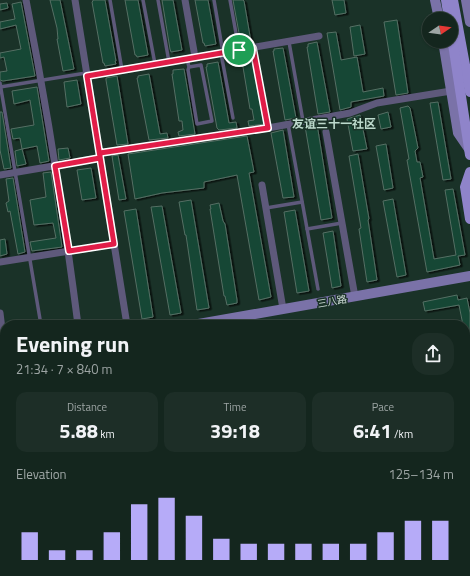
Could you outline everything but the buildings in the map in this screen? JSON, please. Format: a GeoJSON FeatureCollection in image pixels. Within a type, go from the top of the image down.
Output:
{"type":"FeatureCollection","features":[{"type":"Feature","properties":{"kind":"main road"},"geometry":{"type":"LineString","coordinates":[[435,0],[438,12]]}},
{"type":"Feature","properties":{"kind":"main road"},"geometry":{"type":"LineString","coordinates":[[446,0],[448,12]]}},
{"type":"Feature","properties":{"kind":"main road"},"geometry":{"type":"LineString","coordinates":[[453,0],[470,92]]}},
{"type":"Feature","properties":{"kind":"main road"},"geometry":{"type":"LineString","coordinates":[[466,0],[470,22]]}},
{"type":"Feature","properties":{"kind":"main road"},"geometry":{"type":"LineString","coordinates":[[444,48],[458,133],[470,152]]}},
{"type":"Feature","properties":{"kind":"main road"},"geometry":{"type":"LineString","coordinates":[[454,48],[470,152]]}},
{"type":"Feature","properties":{"kind":"main road"},"geometry":{"type":"LineString","coordinates":[[470,172],[465,187],[470,219]]}},
{"type":"Feature","properties":{"kind":"main road","name":"三八路"},"geometry":{"type":"LineString","coordinates":[[221,320],[470,276]]}},
{"type":"Feature","properties":{"kind":"street"},"geometry":{"type":"LineString","coordinates":[[26,0],[42,81],[69,251],[77,320]]}},
{"type":"Feature","properties":{"kind":"street"},"geometry":{"type":"LineString","coordinates":[[75,0],[126,320]]}},
{"type":"Feature","properties":{"kind":"street"},"geometry":{"type":"LineString","coordinates":[[185,0],[196,57]]}},
{"type":"Feature","properties":{"kind":"street"},"geometry":{"type":"LineString","coordinates":[[87,75],[319,36]]}},
{"type":"Feature","properties":{"kind":"street"},"geometry":{"type":"LineString","coordinates":[[0,175],[55,166],[100,156],[303,122],[350,113],[377,103],[451,91]]}},
{"type":"Feature","properties":{"kind":"street"},"geometry":{"type":"LineString","coordinates":[[326,132],[355,297]]}},
{"type":"Feature","properties":{"kind":"street"},"geometry":{"type":"LineString","coordinates":[[262,185],[283,309]]}},
{"type":"Feature","properties":{"kind":"street"},"geometry":{"type":"LineString","coordinates":[[0,262],[114,244]]}},
{"type":"Feature","properties":{"kind":"lane"},"geometry":{"type":"LineString","coordinates":[[110,0],[122,70]]}},
{"type":"Feature","properties":{"kind":"lane"},"geometry":{"type":"LineString","coordinates":[[143,0],[155,64]]}},
{"type":"Feature","properties":{"kind":"lane"},"geometry":{"type":"LineString","coordinates":[[158,0],[169,62]]}},
{"type":"Feature","properties":{"kind":"lane"},"geometry":{"type":"LineString","coordinates":[[214,0],[233,118]]}},
{"type":"Feature","properties":{"kind":"lane"},"geometry":{"type":"LineString","coordinates":[[230,0],[239,50]]}},
{"type":"Feature","properties":{"kind":"lane"},"geometry":{"type":"LineString","coordinates":[[289,42],[303,122]]}},
{"type":"Feature","properties":{"kind":"lane"},"geometry":{"type":"LineString","coordinates":[[253,48],[268,128]]}},
{"type":"Feature","properties":{"kind":"lane"},"geometry":{"type":"LineString","coordinates":[[187,59],[197,124],[212,121],[201,64],[189,67]]}},
{"type":"Feature","properties":{"kind":"lane"},"geometry":{"type":"LineString","coordinates":[[40,320],[0,86],[87,75]]}},
{"type":"Feature","properties":{"kind":"lane"},"geometry":{"type":"LineString","coordinates":[[288,124],[318,289]]}},
{"type":"Feature","properties":{"kind":"lane"},"geometry":{"type":"LineString","coordinates":[[266,208],[302,202]]}},
{"type":"Feature","properties":{"kind":"lane"},"geometry":{"type":"LineString","coordinates":[[307,229],[342,223]]}},
{"type":"Feature","properties":{"kind":"district","name":"友谊三十一社区"},"geometry":{"type":"Point","coordinates":[334,124]}},
{"type":"Feature","properties":{"kind":"route"},"geometry":{"type":"LineString","coordinates":[[239,50],[87,76],[100,158],[114,244],[69,251],[55,166],[100,158],[100,153],[268,128],[253,48],[239,50]]}}]}
